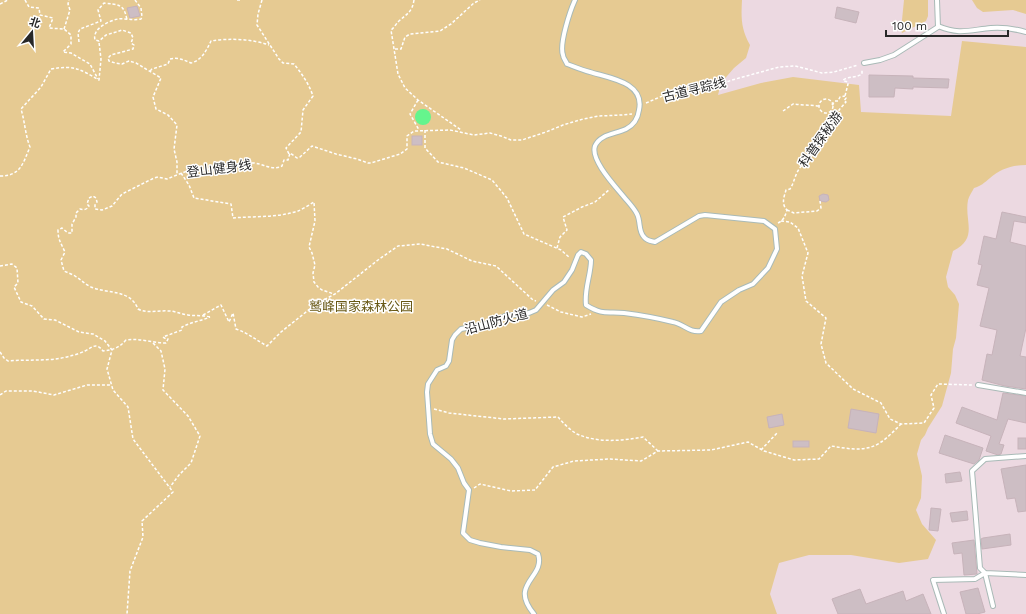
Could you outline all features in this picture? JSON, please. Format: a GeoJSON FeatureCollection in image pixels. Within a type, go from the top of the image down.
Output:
{"type":"FeatureCollection","features":[{"type":"Feature","properties":{"kind":"lane"},"geometry":{"type":"LineString","coordinates":[[575,0],[568,18],[562,42],[562,54],[564,60],[567,64],[620,81],[630,87],[638,95],[640,107],[634,124],[626,130],[604,138],[596,146],[594,152],[599,165],[637,213],[643,237],[655,242],[699,216],[705,215],[764,221],[776,229],[777,249],[768,268],[753,284],[739,290],[721,302],[701,331],[694,332],[675,322],[622,313],[602,313],[586,305],[585,298],[591,260],[586,254],[581,252],[575,262]]}},
{"type":"Feature","properties":{"kind":"lane"},"geometry":{"type":"LineString","coordinates":[[937,0],[938,26]]}},
{"type":"Feature","properties":{"kind":"lane"},"geometry":{"type":"LineString","coordinates":[[938,26],[953,32],[999,28],[1009,28],[1026,32]]}},
{"type":"Feature","properties":{"kind":"lane"},"geometry":{"type":"LineString","coordinates":[[864,63],[880,60],[907,48],[938,26]]}},
{"type":"Feature","properties":{"kind":"lane","name":"沿山防火道"},"geometry":{"type":"LineString","coordinates":[[469,490],[464,483],[458,468],[451,459],[433,444],[430,434],[428,384],[438,370],[446,366],[449,361],[452,340],[461,329],[487,324],[505,316],[529,313],[536,310],[553,290],[564,282],[572,270],[575,262]]}},
{"type":"Feature","properties":{"kind":"lane"},"geometry":{"type":"LineString","coordinates":[[978,385],[1026,393]]}},
{"type":"Feature","properties":{"kind":"lane"},"geometry":{"type":"LineString","coordinates":[[992,606],[985,573],[980,568],[972,471],[985,460],[1026,456]]}},
{"type":"Feature","properties":{"kind":"lane"},"geometry":{"type":"LineString","coordinates":[[469,490],[463,533],[470,540],[501,547],[530,550],[538,554],[539,559],[535,572],[526,588],[524,595],[527,606],[534,614]]}},
{"type":"Feature","properties":{"kind":"lane"},"geometry":{"type":"LineString","coordinates":[[944,614],[933,580],[975,579],[985,573],[1026,575]]}},
{"type":"Feature","properties":{"kind":"path"},"geometry":{"type":"LineString","coordinates":[[0,4],[8,0]]}},
{"type":"Feature","properties":{"kind":"path"},"geometry":{"type":"LineString","coordinates":[[25,0],[30,7],[39,8],[40,15],[53,18],[49,28],[64,29],[71,35],[71,44],[63,52],[72,53],[90,64],[99,80]]}},
{"type":"Feature","properties":{"kind":"path"},"geometry":{"type":"LineString","coordinates":[[64,29],[70,10],[68,4],[69,0]]}},
{"type":"Feature","properties":{"kind":"path"},"geometry":{"type":"LineString","coordinates":[[99,41],[95,40],[95,31],[108,23],[118,19],[141,20],[141,8],[135,0]]}},
{"type":"Feature","properties":{"kind":"path"},"geometry":{"type":"LineString","coordinates":[[262,0],[257,25],[279,60],[283,63],[294,64],[307,81],[313,96],[304,110],[302,132],[286,148],[289,154]]}},
{"type":"Feature","properties":{"kind":"path"},"geometry":{"type":"LineString","coordinates":[[414,0],[412,8],[409,12],[391,30],[398,74],[405,88],[418,100],[463,131]]}},
{"type":"Feature","properties":{"kind":"path"},"geometry":{"type":"LineString","coordinates":[[395,49],[401,49],[405,38],[410,34],[440,31],[451,24],[474,3],[480,0]]}},
{"type":"Feature","properties":{"kind":"path"},"geometry":{"type":"LineString","coordinates":[[79,42],[78,33],[80,29],[101,20],[98,10],[104,3],[122,6],[127,20]]}},
{"type":"Feature","properties":{"kind":"path"},"geometry":{"type":"LineString","coordinates":[[99,41],[106,35],[122,30],[131,33],[133,38],[131,43],[134,45],[133,49],[111,55],[108,58],[109,61],[122,64],[129,61],[136,63],[161,78],[153,97],[156,108],[168,115],[177,125],[174,149],[177,162],[177,174]]}},
{"type":"Feature","properties":{"kind":"path"},"geometry":{"type":"LineString","coordinates":[[150,72],[152,69],[168,64],[170,58],[181,58],[191,63],[197,62],[206,52],[211,41],[222,39],[257,41],[269,45]]}},
{"type":"Feature","properties":{"kind":"path"},"geometry":{"type":"LineString","coordinates":[[99,41],[101,59],[99,80]]}},
{"type":"Feature","properties":{"kind":"path","name":"古道寻踪线"},"geometry":{"type":"LineString","coordinates":[[289,154],[290,153],[297,158],[300,158],[308,148],[315,146],[336,154],[368,163],[400,154],[408,145],[406,139],[409,133],[414,130],[463,131],[474,135],[490,133],[511,140],[528,139],[577,121],[599,116],[632,114],[640,107],[660,96],[667,94],[688,93],[711,88],[732,80],[779,67],[795,66],[822,73],[839,71],[864,63]]}},
{"type":"Feature","properties":{"kind":"path","name":"科普探秘游"},"geometry":{"type":"LineString","coordinates":[[787,210],[785,208],[783,198],[786,190],[790,189],[798,170],[824,136],[831,126],[831,122],[834,121],[846,102],[844,101],[846,98],[845,96],[848,82],[843,80],[862,74],[862,66],[864,63]]}},
{"type":"Feature","properties":{"kind":"path"},"geometry":{"type":"LineString","coordinates":[[0,176],[8,176],[18,172],[24,162],[30,147],[25,135],[25,125],[21,109],[41,87],[51,69],[65,66],[80,69],[99,80]]}},
{"type":"Feature","properties":{"kind":"path"},"geometry":{"type":"LineString","coordinates":[[783,111],[793,104],[799,106],[819,106],[821,110],[826,112],[831,110],[835,100],[845,96]]}},
{"type":"Feature","properties":{"kind":"path"},"geometry":{"type":"LineString","coordinates":[[819,106],[820,101],[825,99],[830,100],[832,105]]}},
{"type":"Feature","properties":{"kind":"path"},"geometry":{"type":"LineString","coordinates":[[418,100],[410,114],[420,131]]}},
{"type":"Feature","properties":{"kind":"path"},"geometry":{"type":"LineString","coordinates":[[425,130],[425,148],[438,162],[464,168],[492,180],[507,198],[524,234],[557,248],[575,262]]}},
{"type":"Feature","properties":{"kind":"path","name":"登山健身线"},"geometry":{"type":"LineString","coordinates":[[203,315],[192,315],[167,311],[141,311],[132,299],[120,292],[90,287],[64,271],[61,260],[65,252],[58,237],[58,230],[62,228],[68,233],[72,233],[72,224],[76,217],[76,213],[80,208],[84,210],[88,208],[89,206],[87,204],[91,197],[95,196],[96,198],[97,202],[95,209],[105,209],[112,206],[122,194],[158,177],[167,179],[181,172],[192,169],[201,171],[245,164],[258,164],[274,168],[282,166],[284,160],[288,160],[289,154]]}},
{"type":"Feature","properties":{"kind":"path"},"geometry":{"type":"LineString","coordinates":[[181,172],[189,185],[194,198],[231,204],[233,218],[274,216],[298,211],[314,202],[315,221],[309,247],[315,265],[313,273],[314,282],[318,288],[335,294]]}},
{"type":"Feature","properties":{"kind":"path"},"geometry":{"type":"LineString","coordinates":[[557,248],[560,236],[567,230],[563,217],[595,202],[615,185]]}},
{"type":"Feature","properties":{"kind":"path"},"geometry":{"type":"LineString","coordinates":[[772,226],[785,217],[787,210],[794,212],[817,211],[821,208],[820,201]]}},
{"type":"Feature","properties":{"kind":"path"},"geometry":{"type":"LineString","coordinates":[[781,221],[790,222],[798,228],[808,253],[802,276],[806,301],[826,318],[821,344],[826,363],[853,389],[881,403],[890,418],[901,424],[924,423],[934,408],[931,395],[938,384],[978,385]]}},
{"type":"Feature","properties":{"kind":"path"},"geometry":{"type":"LineString","coordinates":[[203,315],[221,305],[229,322],[233,313],[236,329],[245,332],[267,346],[281,332],[316,304],[335,294],[398,246],[420,244],[447,249],[472,261],[496,266],[533,300],[561,312],[582,317],[599,312]]}},
{"type":"Feature","properties":{"kind":"path"},"geometry":{"type":"LineString","coordinates":[[0,266],[12,264],[17,268],[18,283],[14,287],[21,302],[32,306],[44,319],[59,322],[79,332],[93,334],[105,341],[112,350]]}},
{"type":"Feature","properties":{"kind":"path"},"geometry":{"type":"LineString","coordinates":[[0,352],[8,361],[62,359],[90,347],[100,347],[103,351],[112,350],[121,346],[126,340],[166,343],[168,339],[163,337],[166,335],[182,330],[182,327],[197,320],[201,321],[210,317],[203,315]]}},
{"type":"Feature","properties":{"kind":"path"},"geometry":{"type":"LineString","coordinates":[[153,343],[161,352],[165,368],[162,390],[188,416],[200,436],[191,463],[179,475],[170,488]]}},
{"type":"Feature","properties":{"kind":"path"},"geometry":{"type":"LineString","coordinates":[[112,350],[107,369],[113,390],[128,407],[133,439],[173,492],[142,521],[143,537],[130,571],[127,614]]}},
{"type":"Feature","properties":{"kind":"path"},"geometry":{"type":"LineString","coordinates":[[0,395],[6,391],[33,391],[54,395],[87,384],[112,385]]}},
{"type":"Feature","properties":{"kind":"path"},"geometry":{"type":"LineString","coordinates":[[428,406],[435,410],[449,413],[504,419],[558,418],[576,433],[595,440],[623,440],[643,437],[658,451]]}},
{"type":"Feature","properties":{"kind":"path"},"geometry":{"type":"LineString","coordinates":[[469,490],[480,484],[511,491],[535,490],[553,467],[574,461],[610,459],[641,461],[658,451],[711,450],[748,442],[761,450],[794,460],[819,459],[831,446],[857,449],[872,447],[901,424]]}},
{"type":"Feature","properties":{"kind":"path"},"geometry":{"type":"LineString","coordinates":[[761,450],[777,433]]}},
{"type":"Feature","properties":{"kind":"green space","name":"鹫峰国家森林公园"},"geometry":{"type":"Polygon","coordinates":[[[0,0],[742,0],[742,23],[750,45],[746,58],[734,68],[721,83],[718,95],[761,83],[793,77],[859,85],[861,112],[951,116],[962,41],[1026,47],[1026,165],[1002,170],[974,188],[968,200],[968,235],[961,246],[953,251],[946,277],[948,287],[955,295],[959,304],[951,373],[942,406],[921,440],[917,454],[922,476],[921,498],[916,510],[922,524],[936,540],[928,559],[899,563],[851,555],[809,555],[779,563],[770,594],[777,614],[0,614],[0,0]]]}},
{"type":"Feature","properties":{"kind":"green space"},"geometry":{"type":"Polygon","coordinates":[[[904,0],[928,0],[928,16],[926,21],[902,33],[901,30],[904,0]]]}},
{"type":"Feature","properties":{"kind":"green space"},"geometry":{"type":"Polygon","coordinates":[[[972,0],[1026,0],[1026,14],[1013,10],[983,12],[977,8],[972,0]]]}},
{"type":"Feature","properties":{"kind":"shaded area"},"geometry":{"type":"Polygon","coordinates":[[[420,109],[426,109],[431,114],[429,123],[426,125],[420,125],[415,120],[415,114],[420,109]]]}},
{"type":"Feature","properties":{"kind":"building"},"geometry":{"type":"Polygon","coordinates":[[[137,6],[140,16],[130,18],[127,8],[137,6]]]}},
{"type":"Feature","properties":{"kind":"building"},"geometry":{"type":"Polygon","coordinates":[[[837,7],[859,12],[856,23],[835,18],[837,7]]]}},
{"type":"Feature","properties":{"kind":"building"},"geometry":{"type":"Polygon","coordinates":[[[869,75],[949,79],[948,88],[895,88],[894,97],[869,97],[869,75]]]}},
{"type":"Feature","properties":{"kind":"building"},"geometry":{"type":"Polygon","coordinates":[[[412,136],[422,136],[422,145],[412,145],[412,136]]]}},
{"type":"Feature","properties":{"kind":"building"},"geometry":{"type":"Polygon","coordinates":[[[823,194],[828,195],[829,200],[826,202],[820,201],[819,196],[823,194]]]}},
{"type":"Feature","properties":{"kind":"building"},"geometry":{"type":"Polygon","coordinates":[[[1002,212],[1026,217],[1026,223],[1014,221],[1010,242],[1026,246],[1026,328],[1020,356],[1026,357],[1026,389],[1005,386],[982,380],[987,354],[992,355],[997,330],[980,326],[989,288],[977,285],[982,265],[978,264],[984,236],[996,239],[1002,212]]]}},
{"type":"Feature","properties":{"kind":"building"},"geometry":{"type":"Polygon","coordinates":[[[1003,393],[1026,396],[1026,423],[1008,419],[999,444],[1004,445],[1001,454],[998,455],[986,451],[991,436],[956,423],[962,407],[997,420],[1003,393]]]}},
{"type":"Feature","properties":{"kind":"building"},"geometry":{"type":"Polygon","coordinates":[[[851,409],[879,414],[876,433],[848,428],[851,409]]]}},
{"type":"Feature","properties":{"kind":"building"},"geometry":{"type":"Polygon","coordinates":[[[782,414],[784,425],[769,428],[767,417],[782,414]]]}},
{"type":"Feature","properties":{"kind":"building"},"geometry":{"type":"Polygon","coordinates":[[[945,435],[983,448],[979,460],[974,464],[939,453],[945,435]]]}},
{"type":"Feature","properties":{"kind":"building"},"geometry":{"type":"Polygon","coordinates":[[[1018,438],[1026,438],[1026,449],[1018,449],[1018,438]]]}},
{"type":"Feature","properties":{"kind":"building"},"geometry":{"type":"Polygon","coordinates":[[[793,441],[809,441],[809,447],[793,447],[793,441]]]}},
{"type":"Feature","properties":{"kind":"building"},"geometry":{"type":"Polygon","coordinates":[[[1026,465],[1026,511],[1018,512],[1015,498],[1007,499],[1001,469],[1026,465]]]}},
{"type":"Feature","properties":{"kind":"building"},"geometry":{"type":"Polygon","coordinates":[[[960,472],[962,481],[946,483],[945,474],[960,472]]]}},
{"type":"Feature","properties":{"kind":"building"},"geometry":{"type":"Polygon","coordinates":[[[931,508],[941,509],[938,531],[929,530],[931,508]]]}},
{"type":"Feature","properties":{"kind":"building"},"geometry":{"type":"Polygon","coordinates":[[[967,511],[968,520],[952,522],[950,513],[967,511]]]}},
{"type":"Feature","properties":{"kind":"building"},"geometry":{"type":"Polygon","coordinates":[[[1010,534],[1011,545],[982,549],[981,539],[1010,534]]]}},
{"type":"Feature","properties":{"kind":"building"},"geometry":{"type":"Polygon","coordinates":[[[974,540],[977,574],[964,575],[962,553],[954,554],[952,543],[974,540]]]}},
{"type":"Feature","properties":{"kind":"building"},"geometry":{"type":"Polygon","coordinates":[[[978,588],[985,612],[966,614],[960,592],[978,588]]]}},
{"type":"Feature","properties":{"kind":"building"},"geometry":{"type":"Polygon","coordinates":[[[860,589],[866,604],[903,591],[906,601],[923,594],[931,614],[838,614],[832,599],[860,589]]]}}]}
